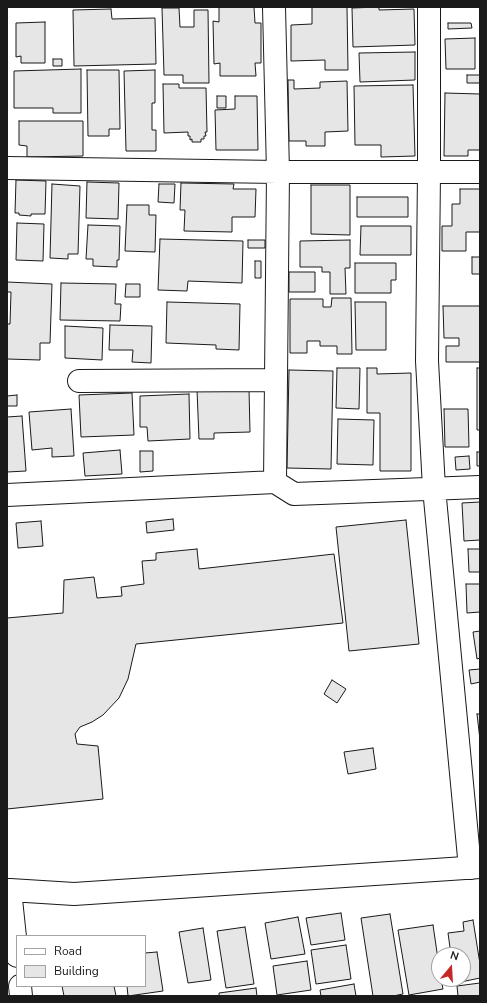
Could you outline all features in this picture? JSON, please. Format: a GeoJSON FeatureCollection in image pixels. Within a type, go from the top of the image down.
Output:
{"type":"FeatureCollection","features":[{"type":"Feature","properties":{"kind":"street"},"geometry":{"type":"LineString","coordinates":[[274,7],[278,172],[275,482]]}},
{"type":"Feature","properties":{"kind":"street"},"geometry":{"type":"LineString","coordinates":[[16,948],[9,890],[74,894],[475,868],[434,488],[427,361],[429,172],[428,7]]}},
{"type":"Feature","properties":{"kind":"street"},"geometry":{"type":"LineString","coordinates":[[7,168],[278,172],[480,172]]}},
{"type":"Feature","properties":{"kind":"street"},"geometry":{"type":"LineString","coordinates":[[79,381],[276,380]]}},
{"type":"Feature","properties":{"kind":"street"},"geometry":{"type":"LineString","coordinates":[[7,495],[275,482],[294,494],[480,487]]}},
{"type":"Feature","properties":{"kind":"building"},"geometry":{"type":"Polygon","coordinates":[[[219,7],[254,7],[255,23],[261,23],[261,63],[255,63],[256,76],[220,76],[220,63],[214,64],[213,21],[219,22],[219,7]]]}},
{"type":"Feature","properties":{"kind":"building"},"geometry":{"type":"Polygon","coordinates":[[[312,7],[347,7],[348,70],[325,70],[325,60],[291,61],[291,25],[312,24],[312,7]]]}},
{"type":"Feature","properties":{"kind":"building"},"geometry":{"type":"Polygon","coordinates":[[[379,7],[379,10],[414,9],[415,45],[353,47],[352,8],[379,7]]]}},
{"type":"Feature","properties":{"kind":"building"},"geometry":{"type":"Polygon","coordinates":[[[162,8],[179,8],[180,27],[194,27],[194,10],[208,10],[209,83],[183,83],[183,75],[164,75],[162,8]]]}},
{"type":"Feature","properties":{"kind":"building"},"geometry":{"type":"Polygon","coordinates":[[[111,9],[112,19],[155,18],[156,64],[74,66],[73,10],[111,9]]]}},
{"type":"Feature","properties":{"kind":"building"},"geometry":{"type":"Polygon","coordinates":[[[45,22],[45,63],[21,63],[21,56],[16,57],[16,23],[45,22]]]}},
{"type":"Feature","properties":{"kind":"building"},"geometry":{"type":"Polygon","coordinates":[[[448,23],[471,23],[472,28],[448,29],[448,23]]]}},
{"type":"Feature","properties":{"kind":"building"},"geometry":{"type":"Polygon","coordinates":[[[475,38],[475,69],[446,69],[445,39],[475,38]]]}},
{"type":"Feature","properties":{"kind":"building"},"geometry":{"type":"Polygon","coordinates":[[[415,52],[415,80],[360,82],[359,53],[415,52]]]}},
{"type":"Feature","properties":{"kind":"building"},"geometry":{"type":"Polygon","coordinates":[[[53,59],[62,59],[62,66],[53,66],[53,59]]]}},
{"type":"Feature","properties":{"kind":"building"},"geometry":{"type":"Polygon","coordinates":[[[81,69],[81,113],[53,113],[53,108],[14,108],[14,71],[81,69]]]}},
{"type":"Feature","properties":{"kind":"building"},"geometry":{"type":"Polygon","coordinates":[[[87,70],[119,70],[120,129],[109,129],[109,136],[88,136],[87,70]]]}},
{"type":"Feature","properties":{"kind":"building"},"geometry":{"type":"Polygon","coordinates":[[[155,70],[155,103],[152,103],[152,130],[156,130],[156,151],[126,151],[124,71],[155,70]]]}},
{"type":"Feature","properties":{"kind":"building"},"geometry":{"type":"Polygon","coordinates":[[[467,75],[480,75],[480,83],[467,83],[467,75]]]}},
{"type":"Feature","properties":{"kind":"building"},"geometry":{"type":"Polygon","coordinates":[[[288,80],[294,80],[294,89],[320,88],[320,82],[347,81],[348,131],[325,132],[325,146],[306,146],[306,141],[289,141],[288,80]]]}},
{"type":"Feature","properties":{"kind":"building"},"geometry":{"type":"Polygon","coordinates":[[[163,84],[179,84],[179,88],[206,88],[207,132],[205,132],[206,136],[204,136],[204,139],[201,139],[201,142],[192,142],[192,139],[190,140],[190,136],[188,136],[188,132],[164,133],[163,84]]]}},
{"type":"Feature","properties":{"kind":"building"},"geometry":{"type":"Polygon","coordinates":[[[413,85],[415,156],[381,157],[381,145],[355,145],[354,86],[413,85]]]}},
{"type":"Feature","properties":{"kind":"building"},"geometry":{"type":"Polygon","coordinates":[[[445,93],[480,94],[480,150],[468,150],[468,156],[444,156],[445,93]]]}},
{"type":"Feature","properties":{"kind":"building"},"geometry":{"type":"Polygon","coordinates":[[[217,96],[226,96],[226,108],[217,108],[217,96]]]}},
{"type":"Feature","properties":{"kind":"building"},"geometry":{"type":"Polygon","coordinates":[[[235,96],[257,96],[258,150],[216,150],[215,110],[235,109],[235,96]]]}},
{"type":"Feature","properties":{"kind":"building"},"geometry":{"type":"Polygon","coordinates":[[[19,121],[83,121],[83,156],[27,157],[27,146],[19,145],[19,121]]]}},
{"type":"Feature","properties":{"kind":"building"},"geometry":{"type":"Polygon","coordinates":[[[16,180],[46,181],[45,214],[31,214],[31,216],[19,215],[19,213],[15,213],[16,180]]]}},
{"type":"Feature","properties":{"kind":"building"},"geometry":{"type":"Polygon","coordinates":[[[87,182],[119,183],[118,219],[86,218],[87,182]]]}},
{"type":"Feature","properties":{"kind":"building"},"geometry":{"type":"Polygon","coordinates":[[[181,183],[234,184],[233,189],[256,189],[255,217],[232,217],[232,232],[184,231],[185,210],[180,210],[181,183]]]}},
{"type":"Feature","properties":{"kind":"building"},"geometry":{"type":"Polygon","coordinates":[[[52,184],[80,186],[78,254],[68,254],[68,259],[50,258],[52,184]]]}},
{"type":"Feature","properties":{"kind":"building"},"geometry":{"type":"Polygon","coordinates":[[[159,184],[175,184],[174,203],[158,202],[159,184]]]}},
{"type":"Feature","properties":{"kind":"building"},"geometry":{"type":"Polygon","coordinates":[[[311,185],[350,185],[350,235],[311,234],[311,185]]]}},
{"type":"Feature","properties":{"kind":"building"},"geometry":{"type":"Polygon","coordinates":[[[460,189],[480,189],[480,232],[466,232],[466,251],[442,251],[442,226],[452,226],[452,204],[460,204],[460,189]]]}},
{"type":"Feature","properties":{"kind":"building"},"geometry":{"type":"Polygon","coordinates":[[[357,197],[408,197],[408,217],[357,217],[357,197]]]}},
{"type":"Feature","properties":{"kind":"building"},"geometry":{"type":"Polygon","coordinates":[[[127,205],[149,205],[149,215],[156,215],[155,252],[125,251],[127,205]]]}},
{"type":"Feature","properties":{"kind":"building"},"geometry":{"type":"Polygon","coordinates":[[[17,223],[44,224],[43,261],[16,260],[17,223]]]}},
{"type":"Feature","properties":{"kind":"building"},"geometry":{"type":"Polygon","coordinates":[[[88,225],[120,226],[119,260],[117,260],[117,267],[93,266],[93,259],[86,259],[88,225]]]}},
{"type":"Feature","properties":{"kind":"building"},"geometry":{"type":"Polygon","coordinates":[[[361,226],[411,226],[411,255],[360,255],[361,226]]]}},
{"type":"Feature","properties":{"kind":"building"},"geometry":{"type":"Polygon","coordinates":[[[160,239],[243,241],[242,283],[188,281],[187,291],[158,290],[160,239]]]}},
{"type":"Feature","properties":{"kind":"building"},"geometry":{"type":"Polygon","coordinates":[[[248,240],[265,240],[265,248],[248,248],[248,240]]]}},
{"type":"Feature","properties":{"kind":"building"},"geometry":{"type":"Polygon","coordinates":[[[350,240],[350,268],[345,268],[346,294],[330,294],[330,272],[322,272],[322,267],[300,267],[300,241],[350,240]]]}},
{"type":"Feature","properties":{"kind":"building"},"geometry":{"type":"Polygon","coordinates":[[[472,257],[480,257],[480,274],[472,274],[472,257]]]}},
{"type":"Feature","properties":{"kind":"building"},"geometry":{"type":"Polygon","coordinates":[[[255,261],[261,261],[261,278],[255,278],[255,261]]]}},
{"type":"Feature","properties":{"kind":"building"},"geometry":{"type":"Polygon","coordinates":[[[355,263],[396,263],[396,280],[391,280],[391,293],[355,293],[355,263]]]}},
{"type":"Feature","properties":{"kind":"building"},"geometry":{"type":"Polygon","coordinates":[[[289,272],[315,272],[315,292],[289,292],[289,272]]]}},
{"type":"Feature","properties":{"kind":"building"},"geometry":{"type":"Polygon","coordinates":[[[7,282],[52,284],[50,343],[40,343],[40,360],[7,359],[7,324],[10,324],[11,292],[7,292],[7,282]]]}},
{"type":"Feature","properties":{"kind":"building"},"geometry":{"type":"Polygon","coordinates":[[[61,283],[116,284],[115,304],[121,304],[120,321],[60,320],[61,283]]]}},
{"type":"Feature","properties":{"kind":"building"},"geometry":{"type":"Polygon","coordinates":[[[126,284],[140,284],[140,297],[125,297],[126,284]]]}},
{"type":"Feature","properties":{"kind":"building"},"geometry":{"type":"Polygon","coordinates":[[[332,298],[351,298],[352,354],[337,354],[337,346],[320,346],[320,341],[307,341],[307,353],[290,353],[290,299],[323,299],[323,307],[331,307],[332,298]]]}},
{"type":"Feature","properties":{"kind":"building"},"geometry":{"type":"Polygon","coordinates":[[[167,302],[240,304],[239,350],[216,349],[216,345],[166,343],[167,302]]]}},
{"type":"Feature","properties":{"kind":"building"},"geometry":{"type":"Polygon","coordinates":[[[355,302],[386,302],[386,350],[356,350],[355,302]]]}},
{"type":"Feature","properties":{"kind":"building"},"geometry":{"type":"Polygon","coordinates":[[[443,306],[480,306],[480,362],[446,362],[446,346],[459,346],[459,338],[444,338],[443,306]]]}},
{"type":"Feature","properties":{"kind":"building"},"geometry":{"type":"Polygon","coordinates":[[[110,325],[152,326],[151,363],[132,362],[133,350],[109,350],[110,325]]]}},
{"type":"Feature","properties":{"kind":"building"},"geometry":{"type":"Polygon","coordinates":[[[65,326],[103,328],[102,360],[65,358],[65,326]]]}},
{"type":"Feature","properties":{"kind":"building"},"geometry":{"type":"Polygon","coordinates":[[[337,368],[360,368],[359,409],[336,408],[337,368]]]}},
{"type":"Feature","properties":{"kind":"building"},"geometry":{"type":"Polygon","coordinates":[[[367,368],[377,368],[377,374],[411,373],[411,471],[380,471],[380,413],[367,413],[367,368]]]}},
{"type":"Feature","properties":{"kind":"building"},"geometry":{"type":"Polygon","coordinates":[[[477,368],[480,368],[480,430],[477,430],[477,368]]]}},
{"type":"Feature","properties":{"kind":"building"},"geometry":{"type":"Polygon","coordinates":[[[289,370],[333,371],[331,469],[287,468],[289,370]]]}},
{"type":"Feature","properties":{"kind":"building"},"geometry":{"type":"Polygon","coordinates":[[[249,389],[250,432],[214,433],[214,439],[199,439],[197,390],[249,389]]]}},
{"type":"Feature","properties":{"kind":"building"},"geometry":{"type":"Polygon","coordinates":[[[132,393],[134,435],[81,437],[79,395],[132,393]]]}},
{"type":"Feature","properties":{"kind":"building"},"geometry":{"type":"Polygon","coordinates":[[[189,394],[190,439],[148,441],[147,427],[140,427],[140,396],[189,394]]]}},
{"type":"Feature","properties":{"kind":"building"},"geometry":{"type":"Polygon","coordinates":[[[17,395],[17,406],[7,406],[7,396],[17,395]]]}},
{"type":"Feature","properties":{"kind":"building"},"geometry":{"type":"Polygon","coordinates":[[[71,409],[74,456],[52,457],[52,448],[32,450],[29,412],[71,409]]]}},
{"type":"Feature","properties":{"kind":"building"},"geometry":{"type":"Polygon","coordinates":[[[444,409],[468,409],[469,447],[445,447],[444,409]]]}},
{"type":"Feature","properties":{"kind":"building"},"geometry":{"type":"Polygon","coordinates":[[[22,416],[26,471],[7,472],[7,417],[22,416]]]}},
{"type":"Feature","properties":{"kind":"building"},"geometry":{"type":"Polygon","coordinates":[[[338,419],[374,420],[373,465],[337,464],[338,419]]]}},
{"type":"Feature","properties":{"kind":"building"},"geometry":{"type":"Polygon","coordinates":[[[120,450],[122,474],[85,476],[83,453],[120,450]]]}},
{"type":"Feature","properties":{"kind":"building"},"geometry":{"type":"Polygon","coordinates":[[[140,451],[153,451],[153,471],[140,472],[140,451]]]}},
{"type":"Feature","properties":{"kind":"building"},"geometry":{"type":"Polygon","coordinates":[[[477,452],[480,452],[480,466],[477,466],[477,452]]]}},
{"type":"Feature","properties":{"kind":"building"},"geometry":{"type":"Polygon","coordinates":[[[469,456],[470,469],[456,470],[455,457],[469,456]]]}},
{"type":"Feature","properties":{"kind":"building"},"geometry":{"type":"Polygon","coordinates":[[[480,502],[480,540],[464,541],[462,503],[480,502]]]}},
{"type":"Feature","properties":{"kind":"building"},"geometry":{"type":"Polygon","coordinates":[[[173,519],[174,530],[147,533],[146,522],[173,519]]]}},
{"type":"Feature","properties":{"kind":"building"},"geometry":{"type":"Polygon","coordinates":[[[406,520],[419,644],[349,651],[336,527],[406,520]]]}},
{"type":"Feature","properties":{"kind":"building"},"geometry":{"type":"Polygon","coordinates":[[[41,521],[43,546],[18,548],[16,523],[41,521]]]}},
{"type":"Feature","properties":{"kind":"building"},"geometry":{"type":"Polygon","coordinates":[[[197,549],[199,569],[334,554],[343,623],[136,644],[128,679],[119,698],[103,715],[80,727],[75,734],[77,744],[98,746],[103,799],[7,809],[7,618],[63,613],[64,580],[94,577],[97,598],[122,596],[121,587],[144,584],[142,561],[156,560],[156,553],[197,549]]]}},
{"type":"Feature","properties":{"kind":"building"},"geometry":{"type":"Polygon","coordinates":[[[468,549],[480,549],[480,572],[469,572],[468,549]]]}},
{"type":"Feature","properties":{"kind":"building"},"geometry":{"type":"Polygon","coordinates":[[[466,584],[480,584],[480,612],[467,613],[466,584]]]}},
{"type":"Feature","properties":{"kind":"building"},"geometry":{"type":"Polygon","coordinates":[[[480,631],[480,658],[477,659],[473,632],[480,631]]]}},
{"type":"Feature","properties":{"kind":"building"},"geometry":{"type":"Polygon","coordinates":[[[480,669],[480,682],[471,684],[469,670],[480,669]]]}},
{"type":"Feature","properties":{"kind":"building"},"geometry":{"type":"Polygon","coordinates":[[[332,680],[346,689],[337,703],[324,694],[332,680]]]}},
{"type":"Feature","properties":{"kind":"building"},"geometry":{"type":"Polygon","coordinates":[[[477,714],[480,714],[480,740],[477,714]]]}},
{"type":"Feature","properties":{"kind":"building"},"geometry":{"type":"Polygon","coordinates":[[[373,748],[376,769],[348,774],[344,752],[373,748]]]}},
{"type":"Feature","properties":{"kind":"building"},"geometry":{"type":"Polygon","coordinates":[[[341,913],[345,940],[311,945],[306,918],[341,913]]]}},
{"type":"Feature","properties":{"kind":"building"},"geometry":{"type":"Polygon","coordinates":[[[390,914],[403,994],[393,996],[373,996],[361,918],[390,914]]]}},
{"type":"Feature","properties":{"kind":"building"},"geometry":{"type":"Polygon","coordinates":[[[298,917],[305,954],[271,959],[265,923],[298,917]]]}},
{"type":"Feature","properties":{"kind":"building"},"geometry":{"type":"Polygon","coordinates":[[[473,920],[480,964],[480,978],[471,980],[471,947],[450,947],[448,933],[464,931],[463,922],[473,920]]]}},
{"type":"Feature","properties":{"kind":"building"},"geometry":{"type":"Polygon","coordinates":[[[433,925],[436,947],[431,947],[431,987],[443,987],[443,989],[409,995],[398,930],[433,925]]]}},
{"type":"Feature","properties":{"kind":"building"},"geometry":{"type":"Polygon","coordinates":[[[245,927],[254,984],[226,988],[217,931],[245,927]]]}},
{"type":"Feature","properties":{"kind":"building"},"geometry":{"type":"Polygon","coordinates":[[[203,928],[211,980],[188,983],[179,932],[203,928]]]}},
{"type":"Feature","properties":{"kind":"building"},"geometry":{"type":"Polygon","coordinates":[[[346,945],[351,979],[316,984],[311,950],[346,945]]]}},
{"type":"Feature","properties":{"kind":"building"},"geometry":{"type":"Polygon","coordinates":[[[157,952],[163,991],[128,996],[127,987],[146,987],[146,953],[157,952]]]}},
{"type":"Feature","properties":{"kind":"building"},"geometry":{"type":"Polygon","coordinates":[[[307,961],[311,990],[277,995],[273,966],[307,961]]]}},
{"type":"Feature","properties":{"kind":"building"},"geometry":{"type":"Polygon","coordinates":[[[480,983],[480,996],[458,996],[457,987],[471,987],[471,984],[480,983]]]}},
{"type":"Feature","properties":{"kind":"building"},"geometry":{"type":"Polygon","coordinates":[[[354,984],[356,996],[321,996],[320,990],[354,984]]]}},
{"type":"Feature","properties":{"kind":"building"},"geometry":{"type":"Polygon","coordinates":[[[62,987],[114,987],[116,996],[64,996],[62,987]]]}},
{"type":"Feature","properties":{"kind":"building"},"geometry":{"type":"Polygon","coordinates":[[[256,988],[257,996],[219,996],[219,993],[256,988]]]}}]}
